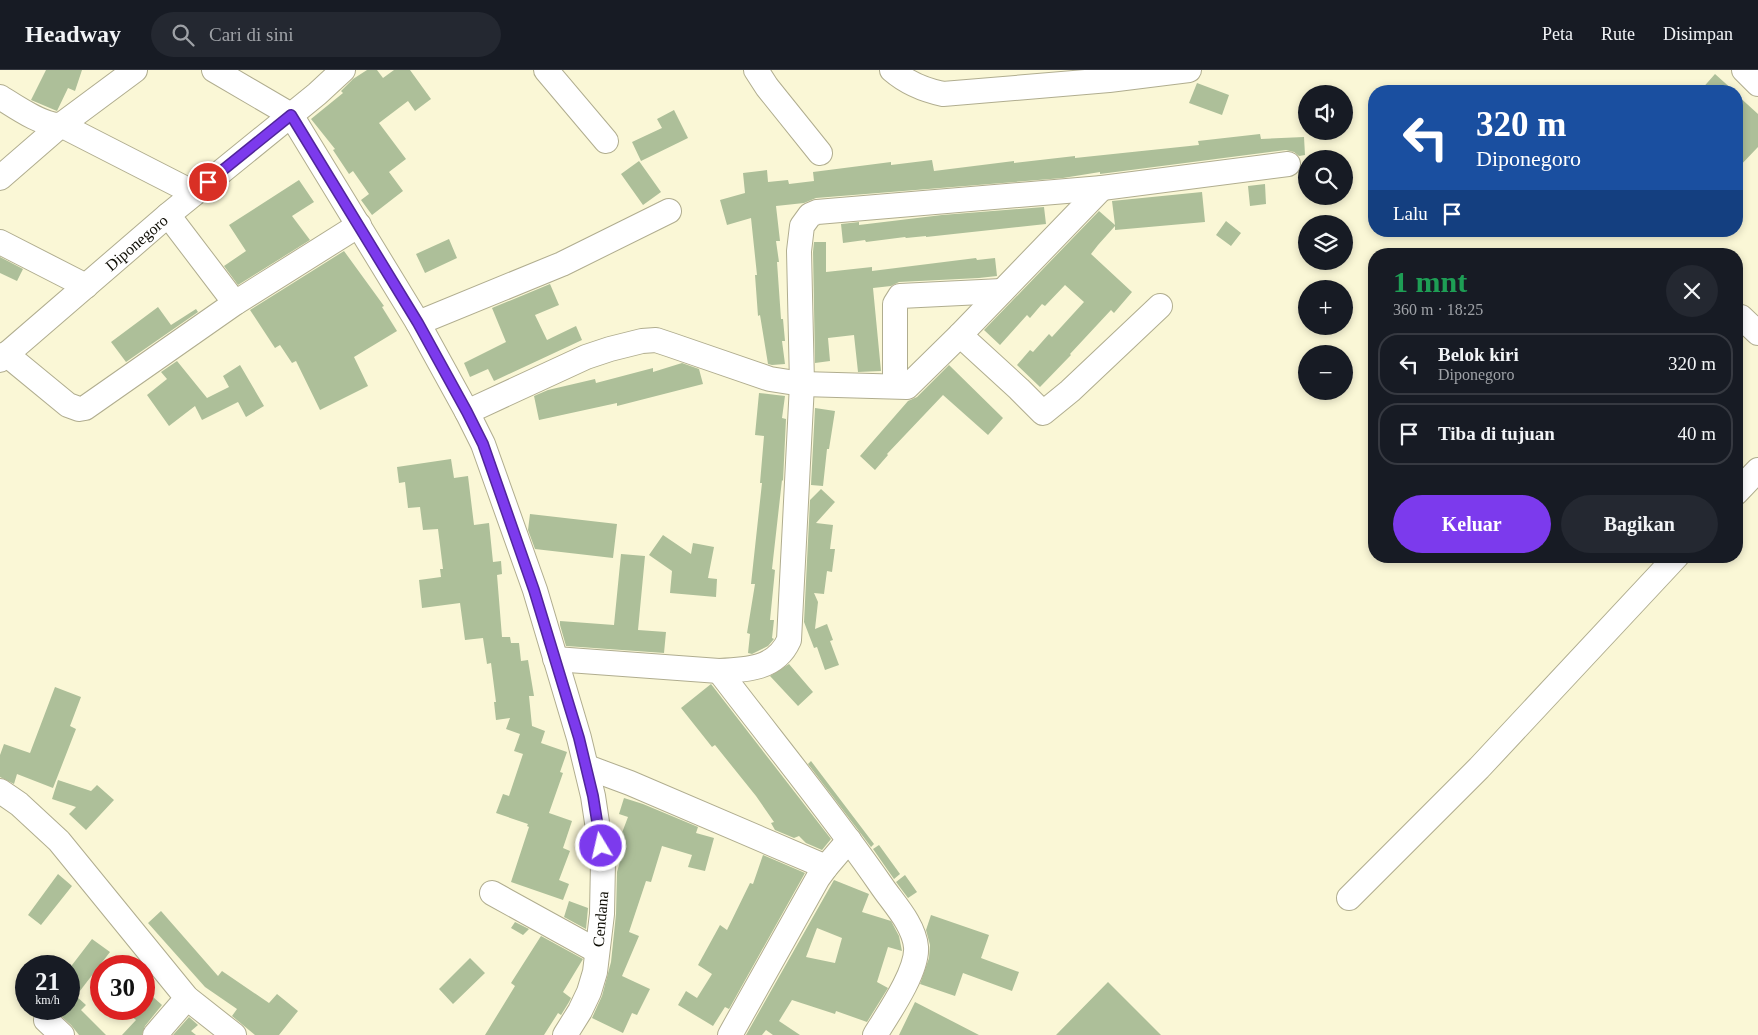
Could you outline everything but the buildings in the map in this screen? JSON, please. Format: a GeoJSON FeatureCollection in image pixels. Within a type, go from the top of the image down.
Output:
{"type":"FeatureCollection","features":[{"type":"Feature","properties":{"kind":"street"},"geometry":{"type":"LineString","coordinates":[[0,178],[61,124],[135,70]]}},
{"type":"Feature","properties":{"kind":"street"},"geometry":{"type":"LineString","coordinates":[[214,70],[291,115]]}},
{"type":"Feature","properties":{"kind":"street","name":"Diponegoro"},"geometry":{"type":"LineString","coordinates":[[3,357],[194,193],[344,70]]}},
{"type":"Feature","properties":{"kind":"street"},"geometry":{"type":"LineString","coordinates":[[546,70],[606,141]]}},
{"type":"Feature","properties":{"kind":"street"},"geometry":{"type":"LineString","coordinates":[[756,70],[767,87],[820,153]]}},
{"type":"Feature","properties":{"kind":"street"},"geometry":{"type":"LineString","coordinates":[[892,70],[915,86],[943,94],[1109,80],[1189,70]]}},
{"type":"Feature","properties":{"kind":"street"},"geometry":{"type":"LineString","coordinates":[[1744,70],[1758,84]]}},
{"type":"Feature","properties":{"kind":"street"},"geometry":{"type":"LineString","coordinates":[[0,97],[24,112],[44,121],[54,125],[61,124],[194,193]]}},
{"type":"Feature","properties":{"kind":"street","name":"Cendana"},"geometry":{"type":"LineString","coordinates":[[291,115],[418,323],[483,444],[534,590],[555,659],[586,767],[603,862],[602,914],[595,972],[589,992],[580,1011],[565,1035]]}},
{"type":"Feature","properties":{"kind":"street"},"geometry":{"type":"LineString","coordinates":[[555,659],[719,671],[757,668],[767,664],[785,649],[789,640],[802,384],[799,251],[802,226],[810,215],[817,212],[1102,188],[1288,164]]}},
{"type":"Feature","properties":{"kind":"street"},"geometry":{"type":"LineString","coordinates":[[467,412],[586,357],[610,348],[656,340],[770,378],[802,384],[895,386],[904,388],[910,386],[1102,188]]}},
{"type":"Feature","properties":{"kind":"street"},"geometry":{"type":"LineString","coordinates":[[418,323],[562,264],[670,211]]}},
{"type":"Feature","properties":{"kind":"street"},"geometry":{"type":"LineString","coordinates":[[168,215],[235,303]]}},
{"type":"Feature","properties":{"kind":"street"},"geometry":{"type":"LineString","coordinates":[[3,357],[68,405],[79,409],[84,408],[235,303],[359,225]]}},
{"type":"Feature","properties":{"kind":"street"},"geometry":{"type":"LineString","coordinates":[[0,242],[86,286]]}},
{"type":"Feature","properties":{"kind":"street"},"geometry":{"type":"LineString","coordinates":[[895,386],[895,304],[900,296],[1002,291]]}},
{"type":"Feature","properties":{"kind":"street"},"geometry":{"type":"LineString","coordinates":[[960,335],[1043,412],[1070,391],[1160,306]]}},
{"type":"Feature","properties":{"kind":"street"},"geometry":{"type":"LineString","coordinates":[[1743,486],[1758,470]]}},
{"type":"Feature","properties":{"kind":"street"},"geometry":{"type":"LineString","coordinates":[[1350,898],[1479,768],[1670,563]]}},
{"type":"Feature","properties":{"kind":"street"},"geometry":{"type":"LineString","coordinates":[[719,671],[849,840],[910,928],[916,946],[914,960],[904,986],[875,1035]]}},
{"type":"Feature","properties":{"kind":"street"},"geometry":{"type":"LineString","coordinates":[[586,767],[630,783],[826,866]]}},
{"type":"Feature","properties":{"kind":"street"},"geometry":{"type":"LineString","coordinates":[[0,791],[19,804],[59,841],[187,998],[234,1035]]}},
{"type":"Feature","properties":{"kind":"street"},"geometry":{"type":"LineString","coordinates":[[730,1035],[826,866],[849,840]]}},
{"type":"Feature","properties":{"kind":"street"},"geometry":{"type":"LineString","coordinates":[[492,893],[597,951]]}},
{"type":"Feature","properties":{"kind":"street"},"geometry":{"type":"LineString","coordinates":[[155,1035],[187,998]]}},
{"type":"Feature","properties":{"kind":"route"},"geometry":{"type":"LineString","coordinates":[[208,182],[291,115],[418,323],[483,444],[534,590],[579,738],[593,796],[601,846]]}}]}
